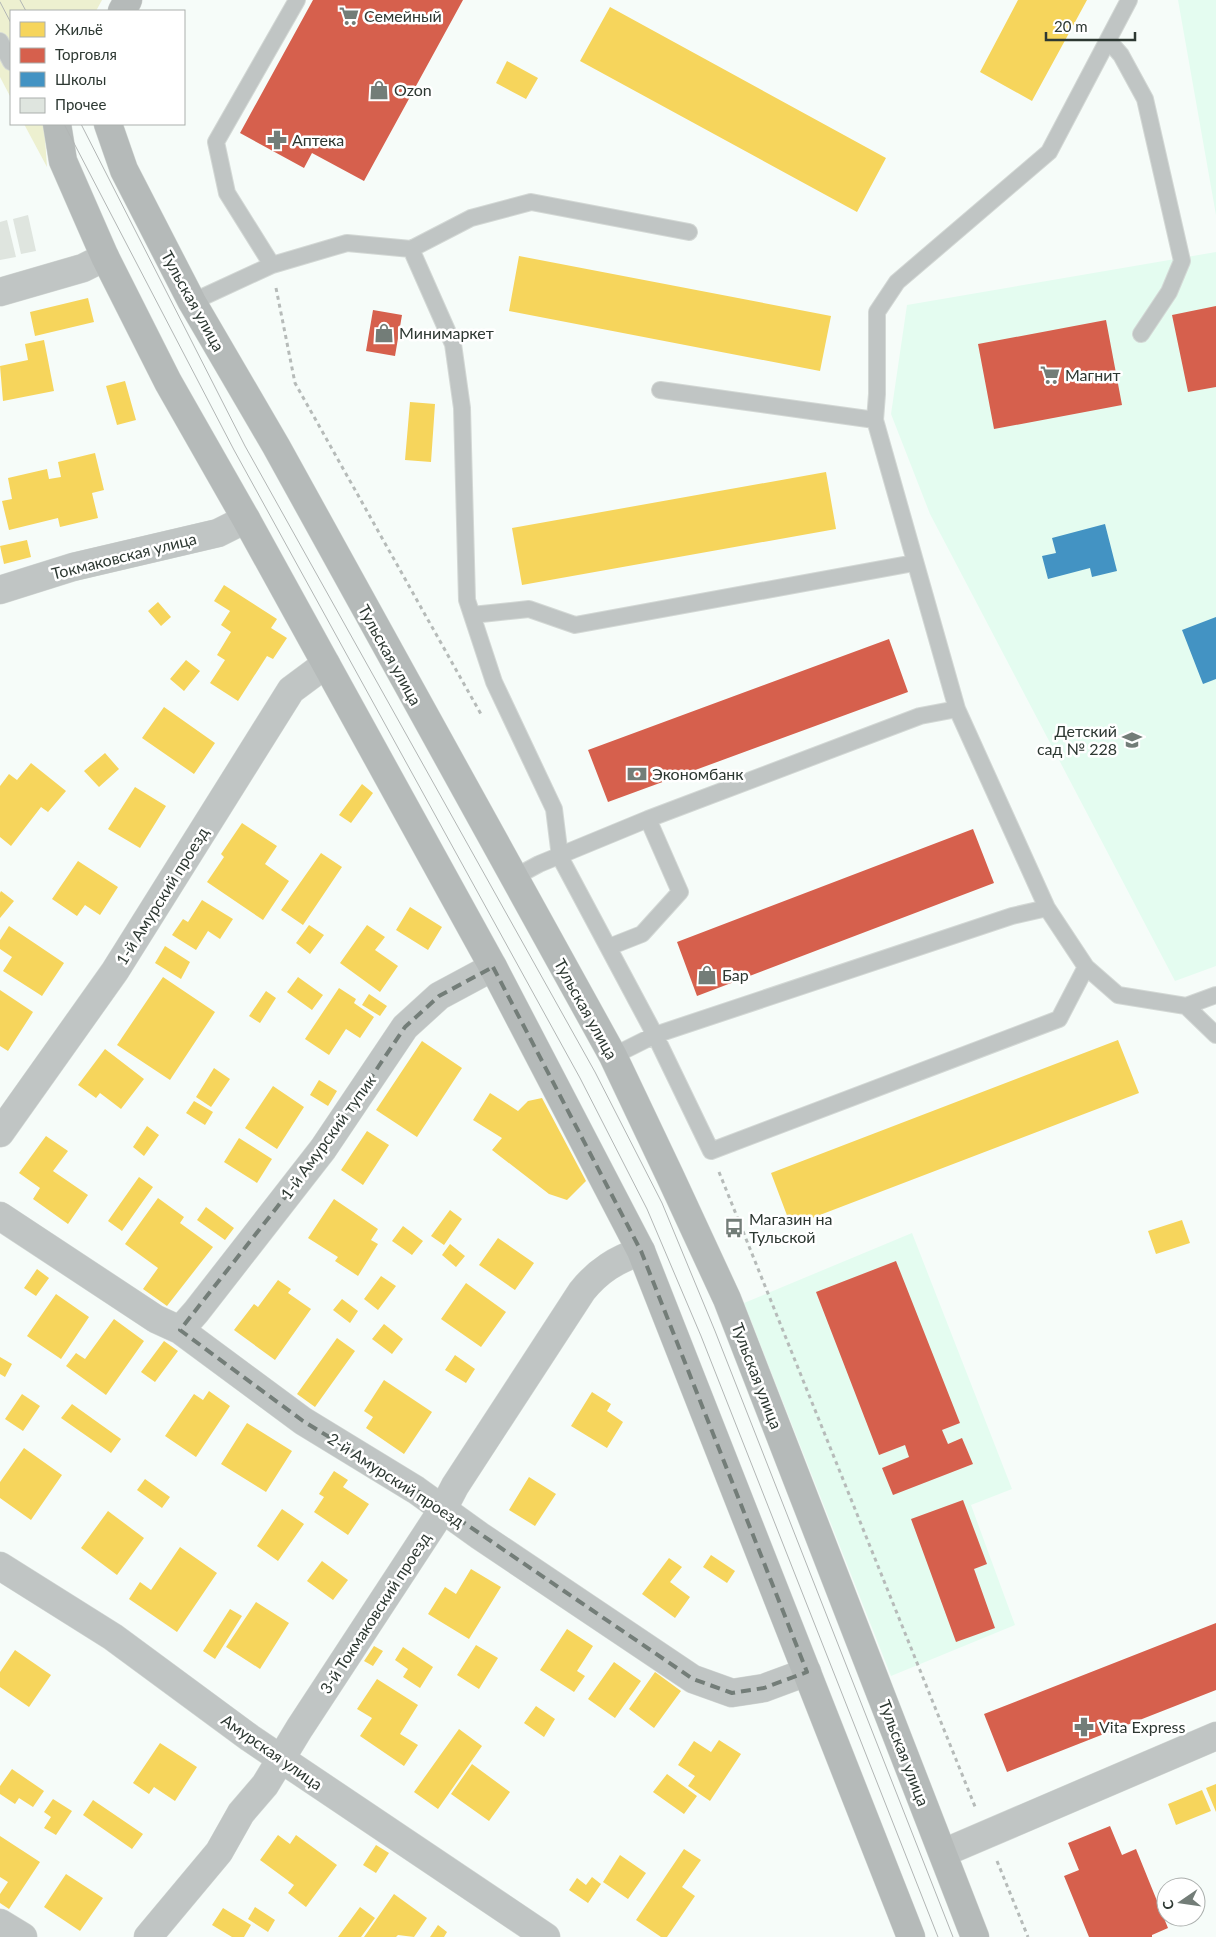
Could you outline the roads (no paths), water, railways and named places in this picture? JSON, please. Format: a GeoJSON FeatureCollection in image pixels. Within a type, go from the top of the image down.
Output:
{"type":"FeatureCollection","features":[{"type":"Feature","properties":{"kind":"street"},"geometry":{"type":"LineString","coordinates":[[57,125],[63,160],[105,257],[168,382],[246,519],[493,967],[641,1250],[912,1937]]}},
{"type":"Feature","properties":{"kind":"street","name":"Тульская улица"},"geometry":{"type":"LineString","coordinates":[[108,125],[124,170],[192,302],[276,446],[613,1056],[727,1300],[975,1937]]}},
{"type":"Feature","properties":{"kind":"street"},"geometry":{"type":"LineString","coordinates":[[0,292],[84,268],[105,257]]}},
{"type":"Feature","properties":{"kind":"street","name":"Токмаковская улица"},"geometry":{"type":"LineString","coordinates":[[0,590],[73,567],[218,533],[246,519]]}},
{"type":"Feature","properties":{"kind":"street","name":"1-й Амурский проезд"},"geometry":{"type":"LineString","coordinates":[[0,1133],[115,971],[291,690],[326,664]]}},
{"type":"Feature","properties":{"kind":"street","name":"1-й Амурский тупик"},"geometry":{"type":"LineString","coordinates":[[180,1330],[323,1148],[405,1027],[439,996],[493,967]]}},
{"type":"Feature","properties":{"kind":"street","name":"2-й Амурский проезд"},"geometry":{"type":"LineString","coordinates":[[0,1216],[156,1319],[180,1330],[303,1421],[416,1490],[693,1679],[732,1693],[764,1688],[807,1672]]}},
{"type":"Feature","properties":{"kind":"street","name":"3-й Токмаковский проезд"},"geometry":{"type":"LineString","coordinates":[[148,1937],[219,1852],[241,1813],[265,1786],[283,1759],[299,1729],[582,1291],[596,1274],[617,1260],[641,1250]]}},
{"type":"Feature","properties":{"kind":"street","name":"Амурская улица"},"geometry":{"type":"LineString","coordinates":[[0,1566],[113,1637],[250,1738],[546,1937]]}},
{"type":"Feature","properties":{"kind":"street"},"geometry":{"type":"LineString","coordinates":[[943,1853],[1216,1736]]}},
{"type":"Feature","properties":{"kind":"street"},"geometry":{"type":"LineString","coordinates":[[0,1923],[23,1937]]}},
{"type":"Feature","properties":{"kind":"lane"},"geometry":{"type":"LineString","coordinates":[[272,265],[227,193],[216,142],[297,0]]}},
{"type":"Feature","properties":{"kind":"lane"},"geometry":{"type":"LineString","coordinates":[[1129,0],[1049,152],[897,282],[877,312],[877,394],[875,420],[914,563],[957,709],[1047,908],[1086,967],[1118,995],[1186,1006],[1216,995]]}},
{"type":"Feature","properties":{"kind":"lane"},"geometry":{"type":"LineString","coordinates":[[1108,40],[1121,55],[1145,100],[1182,261],[1169,292],[1141,334]]}},
{"type":"Feature","properties":{"kind":"lane"},"geometry":{"type":"LineString","coordinates":[[0,41],[10,60]]}},
{"type":"Feature","properties":{"kind":"lane"},"geometry":{"type":"LineString","coordinates":[[192,302],[272,265],[347,243],[411,249],[470,218],[531,202],[689,232]]}},
{"type":"Feature","properties":{"kind":"lane"},"geometry":{"type":"LineString","coordinates":[[411,249],[453,344],[462,408],[467,600],[494,682],[554,809],[560,857],[610,947],[711,1151],[1059,1020],[1086,967]]}},
{"type":"Feature","properties":{"kind":"lane"},"geometry":{"type":"LineString","coordinates":[[660,390],[875,420]]}},
{"type":"Feature","properties":{"kind":"lane"},"geometry":{"type":"LineString","coordinates":[[472,615],[529,609],[575,625],[914,563]]}},
{"type":"Feature","properties":{"kind":"lane"},"geometry":{"type":"LineString","coordinates":[[513,878],[540,864],[648,819],[920,716],[957,709]]}},
{"type":"Feature","properties":{"kind":"lane"},"geometry":{"type":"LineString","coordinates":[[610,947],[642,934],[680,892],[648,819]]}},
{"type":"Feature","properties":{"kind":"lane"},"geometry":{"type":"LineString","coordinates":[[613,1056],[655,1035],[1012,916],[1047,908]]}},
{"type":"Feature","properties":{"kind":"lane"},"geometry":{"type":"LineString","coordinates":[[1186,1006],[1216,1035]]}},
{"type":"Feature","properties":{"kind":"tram line"},"geometry":{"type":"LineString","coordinates":[[20,0],[25,10]]}},
{"type":"Feature","properties":{"kind":"tram line"},"geometry":{"type":"LineString","coordinates":[[0,2],[10,21]]}},
{"type":"Feature","properties":{"kind":"tram line"},"geometry":{"type":"LineString","coordinates":[[65,125],[234,450],[580,1078],[647,1209],[701,1336],[938,1937]]}},
{"type":"Feature","properties":{"kind":"tram line"},"geometry":{"type":"LineString","coordinates":[[82,125],[245,446],[595,1072],[662,1203],[715,1331],[953,1937]]}},
{"type":"Feature","properties":{"kind":"place","name":"Семейный"},"geometry":{"type":"Point","coordinates":[349,16]}},
{"type":"Feature","properties":{"kind":"place","name":"Ozon"},"geometry":{"type":"Point","coordinates":[379,90]}},
{"type":"Feature","properties":{"kind":"place","name":"Аптека"},"geometry":{"type":"Point","coordinates":[277,140]}},
{"type":"Feature","properties":{"kind":"place","name":"Минимаркет"},"geometry":{"type":"Point","coordinates":[384,333]}},
{"type":"Feature","properties":{"kind":"place","name":"Магнит"},"geometry":{"type":"Point","coordinates":[1050,375]}},
{"type":"Feature","properties":{"kind":"place","name":"Детский сад № 228"},"geometry":{"type":"Point","coordinates":[1132,740]}},
{"type":"Feature","properties":{"kind":"place","name":"Экономбанк"},"geometry":{"type":"Point","coordinates":[637,774]}},
{"type":"Feature","properties":{"kind":"place","name":"Бар"},"geometry":{"type":"Point","coordinates":[707,975]}},
{"type":"Feature","properties":{"kind":"place","name":"Магазин на Тульской"},"geometry":{"type":"Point","coordinates":[734,1228]}},
{"type":"Feature","properties":{"kind":"place","name":"Vita Express"},"geometry":{"type":"Point","coordinates":[1084,1727]}}]}
